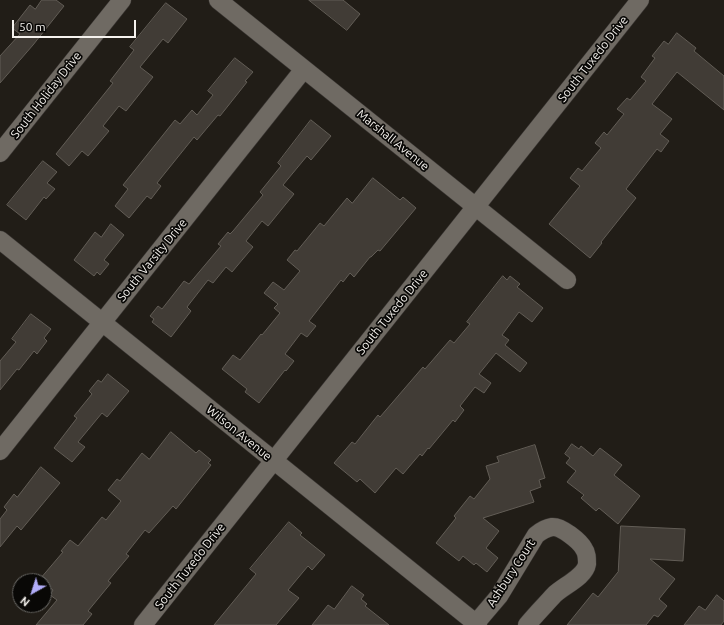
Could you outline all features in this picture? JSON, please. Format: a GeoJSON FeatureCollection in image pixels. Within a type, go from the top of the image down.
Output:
{"type":"FeatureCollection","features":[{"type":"Feature","properties":{"kind":"street","name":"South Holiday Drive"},"geometry":{"type":"LineString","coordinates":[[0,153],[122,0]]}},
{"type":"Feature","properties":{"kind":"street","name":"Marshall Avenue"},"geometry":{"type":"LineString","coordinates":[[218,0],[567,280]]}},
{"type":"Feature","properties":{"kind":"street","name":"South Tuxedo Drive"},"geometry":{"type":"LineString","coordinates":[[143,625],[640,0]]}},
{"type":"Feature","properties":{"kind":"street","name":"South Varsity Drive"},"geometry":{"type":"LineString","coordinates":[[0,451],[304,69]]}},
{"type":"Feature","properties":{"kind":"street","name":"Wilson Avenue"},"geometry":{"type":"LineString","coordinates":[[0,240],[477,624]]}},
{"type":"Feature","properties":{"kind":"street","name":"Ashbury Court"},"geometry":{"type":"LineString","coordinates":[[477,624],[499,596],[536,535],[544,529],[553,527],[559,528],[573,537],[584,547],[587,556],[586,565],[582,574],[556,594],[536,613],[527,625]]}},
{"type":"Feature","properties":{"kind":"building"},"geometry":{"type":"Polygon","coordinates":[[[42,0],[56,0],[64,6],[0,83],[0,56],[20,34],[12,28],[30,5],[35,9],[42,0]]]}},
{"type":"Feature","properties":{"kind":"building"},"geometry":{"type":"Polygon","coordinates":[[[309,0],[343,0],[360,14],[347,30],[309,0]]]}},
{"type":"Feature","properties":{"kind":"building"},"geometry":{"type":"Polygon","coordinates":[[[166,3],[187,19],[168,43],[163,39],[140,67],[153,77],[126,111],[119,106],[103,126],[109,131],[88,156],[82,151],[69,166],[56,154],[113,83],[110,81],[134,50],[130,47],[166,3]]]}},
{"type":"Feature","properties":{"kind":"building"},"geometry":{"type":"Polygon","coordinates":[[[677,33],[696,48],[694,51],[724,76],[724,110],[677,72],[652,104],[672,119],[660,134],[669,141],[661,152],[657,149],[626,189],[636,198],[590,258],[549,224],[580,186],[570,178],[578,168],[582,171],[601,148],[595,143],[604,132],[607,135],[624,114],[617,109],[627,98],[630,100],[646,81],[641,77],[655,58],[652,56],[664,41],[668,44],[677,33]]]}},
{"type":"Feature","properties":{"kind":"building"},"geometry":{"type":"Polygon","coordinates":[[[235,58],[253,72],[245,81],[247,82],[220,116],[218,115],[197,140],[194,137],[157,183],[161,186],[151,199],[147,196],[129,218],[115,206],[128,189],[123,185],[175,120],[180,124],[192,110],[197,115],[213,95],[208,91],[235,58]]]}},
{"type":"Feature","properties":{"kind":"building"},"geometry":{"type":"Polygon","coordinates":[[[311,120],[331,136],[311,160],[307,156],[283,185],[294,194],[268,226],[262,221],[246,241],[253,247],[232,272],[226,267],[213,283],[208,280],[187,307],[191,311],[171,337],[152,322],[154,319],[150,316],[158,306],[162,309],[184,281],[189,284],[221,246],[218,244],[228,232],[230,234],[233,231],[263,195],[260,192],[281,166],[278,163],[311,120]]]}},
{"type":"Feature","properties":{"kind":"building"},"geometry":{"type":"Polygon","coordinates":[[[43,161],[57,172],[47,183],[55,189],[46,199],[44,197],[26,220],[7,205],[43,161]]]}},
{"type":"Feature","properties":{"kind":"building"},"geometry":{"type":"Polygon","coordinates":[[[373,178],[400,200],[403,197],[416,208],[380,251],[378,250],[370,257],[354,277],[350,273],[343,282],[341,280],[309,321],[316,326],[307,337],[301,333],[285,354],[294,361],[259,403],[245,392],[247,389],[222,369],[233,355],[240,360],[280,313],[274,308],[278,304],[264,293],[273,282],[284,290],[300,271],[287,260],[295,250],[297,251],[320,223],[324,226],[347,198],[352,203],[373,178]]]}},
{"type":"Feature","properties":{"kind":"building"},"geometry":{"type":"Polygon","coordinates":[[[111,224],[124,235],[104,260],[109,264],[100,275],[97,272],[94,276],[74,260],[95,232],[101,237],[111,224]]]}},
{"type":"Feature","properties":{"kind":"building"},"geometry":{"type":"Polygon","coordinates":[[[503,276],[507,280],[510,276],[520,284],[517,287],[543,308],[532,322],[519,312],[502,335],[509,340],[505,345],[527,363],[520,372],[496,353],[479,374],[491,383],[484,393],[475,387],[460,406],[464,410],[455,422],[453,420],[429,449],[428,448],[422,456],[420,454],[403,474],[396,468],[375,493],[360,479],[357,482],[334,463],[352,442],[355,444],[378,415],[380,417],[423,367],[425,369],[450,340],[454,343],[470,324],[467,322],[503,276]]]}},
{"type":"Feature","properties":{"kind":"building"},"geometry":{"type":"Polygon","coordinates":[[[31,314],[51,329],[44,338],[47,341],[37,354],[34,351],[0,390],[0,361],[16,342],[12,339],[31,314]]]}},
{"type":"Feature","properties":{"kind":"building"},"geometry":{"type":"Polygon","coordinates":[[[108,374],[129,391],[107,417],[102,413],[78,442],[85,447],[72,462],[54,448],[77,418],[74,416],[92,394],[89,391],[98,380],[101,382],[108,374]]]}},
{"type":"Feature","properties":{"kind":"building"},"geometry":{"type":"Polygon","coordinates":[[[171,432],[196,453],[199,450],[211,460],[208,463],[211,465],[176,509],[173,506],[149,533],[145,530],[126,554],[129,556],[108,581],[111,583],[88,611],[92,614],[83,625],[36,625],[46,613],[52,613],[52,606],[57,600],[52,596],[52,573],[45,573],[63,552],[61,551],[70,540],[78,546],[102,517],[106,520],[121,501],[108,490],[117,479],[120,481],[142,453],[149,459],[171,432]]]}},
{"type":"Feature","properties":{"kind":"building"},"geometry":{"type":"Polygon","coordinates":[[[572,444],[579,449],[581,446],[593,456],[600,448],[622,465],[614,475],[640,496],[618,524],[599,508],[596,511],[581,498],[584,495],[567,482],[576,471],[566,463],[570,458],[565,454],[572,444]]]}},
{"type":"Feature","properties":{"kind":"building"},"geometry":{"type":"Polygon","coordinates":[[[535,445],[545,478],[539,480],[541,487],[530,491],[534,502],[483,518],[499,531],[486,548],[498,558],[487,572],[476,563],[474,565],[463,556],[459,561],[436,543],[456,518],[454,516],[470,496],[474,499],[490,479],[486,466],[499,462],[497,457],[535,445]]]}},
{"type":"Feature","properties":{"kind":"building"},"geometry":{"type":"Polygon","coordinates":[[[41,467],[60,483],[21,530],[17,526],[0,547],[0,519],[7,510],[4,507],[14,494],[17,497],[41,467]]]}},
{"type":"Feature","properties":{"kind":"building"},"geometry":{"type":"Polygon","coordinates":[[[289,522],[302,533],[300,535],[325,555],[312,570],[308,566],[288,590],[299,598],[276,625],[214,625],[256,574],[250,569],[289,522]]]}},
{"type":"Feature","properties":{"kind":"building"},"geometry":{"type":"Polygon","coordinates":[[[621,526],[685,529],[683,561],[650,559],[675,579],[659,599],[667,606],[658,617],[654,615],[646,625],[567,625],[593,593],[598,597],[618,572],[621,526]]]}},
{"type":"Feature","properties":{"kind":"building"},"geometry":{"type":"Polygon","coordinates":[[[352,586],[364,595],[361,599],[367,604],[365,606],[389,625],[312,625],[328,605],[334,609],[352,586]]]}},
{"type":"Feature","properties":{"kind":"building"},"geometry":{"type":"Polygon","coordinates":[[[717,595],[724,601],[724,621],[721,625],[684,625],[699,606],[705,610],[717,595]]]}}]}
